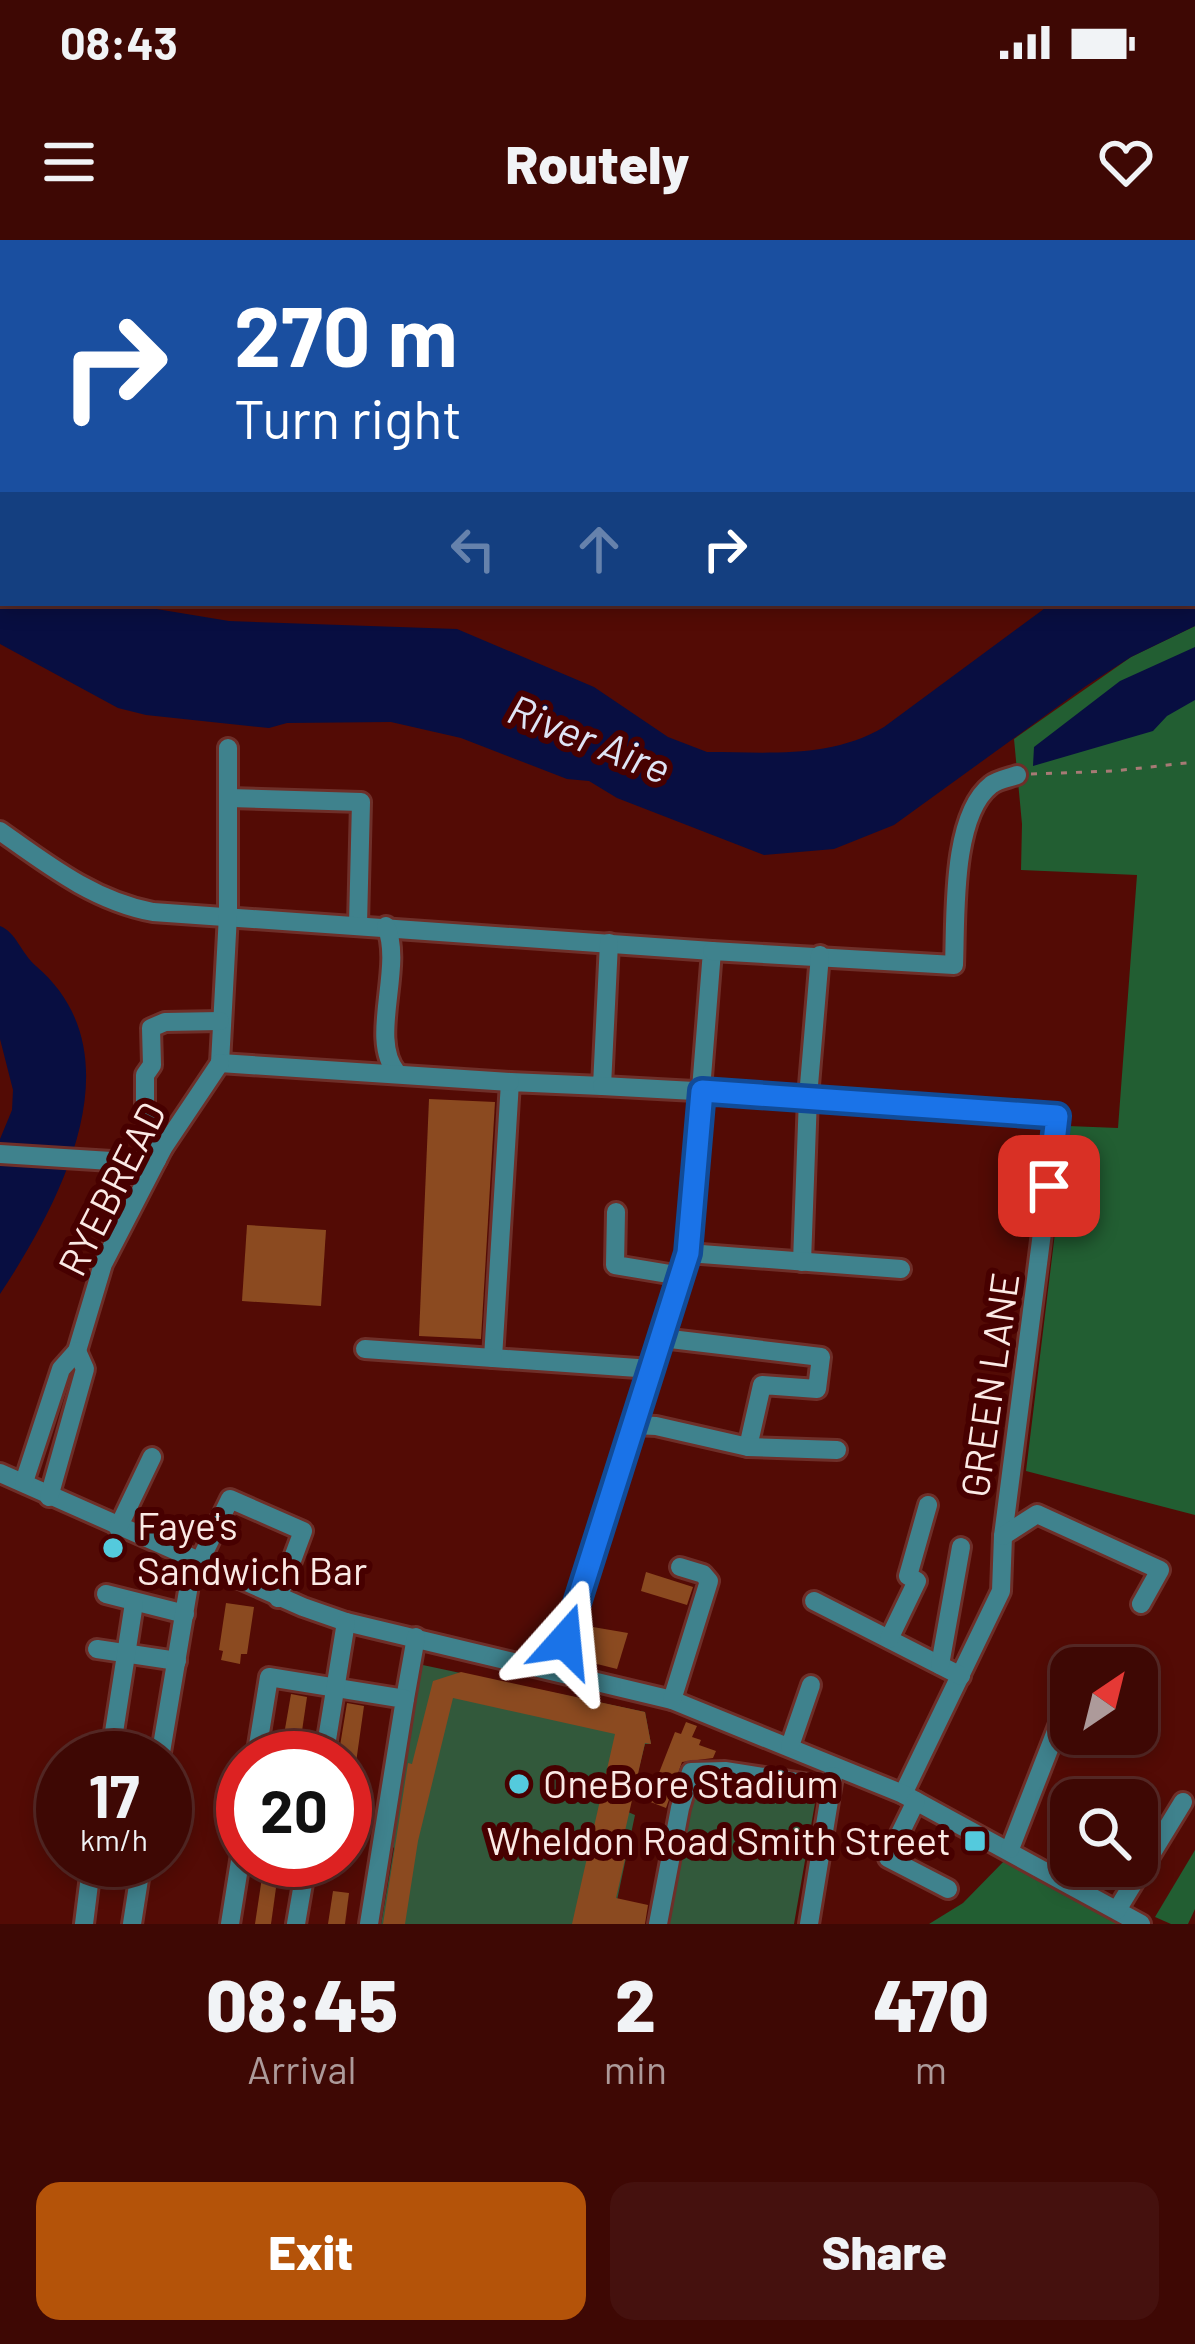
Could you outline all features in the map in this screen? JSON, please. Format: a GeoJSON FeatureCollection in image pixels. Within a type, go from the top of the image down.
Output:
{"type":"FeatureCollection","features":[{"type":"Feature","properties":{"kind":"street"},"geometry":{"type":"LineString","coordinates":[[228,748],[228,915],[220,1063],[808,1096]]}},
{"type":"Feature","properties":{"kind":"street"},"geometry":{"type":"LineString","coordinates":[[0,831],[81,886],[124,907],[153,912],[954,965],[959,870],[970,811],[991,785],[1017,775]]}},
{"type":"Feature","properties":{"kind":"street"},"geometry":{"type":"LineString","coordinates":[[230,798],[361,802],[358,924]]}},
{"type":"Feature","properties":{"kind":"street"},"geometry":{"type":"LineString","coordinates":[[386,926],[392,950],[386,1052],[397,1073]]}},
{"type":"Feature","properties":{"kind":"street"},"geometry":{"type":"LineString","coordinates":[[602,1086],[609,943]]}},
{"type":"Feature","properties":{"kind":"street"},"geometry":{"type":"LineString","coordinates":[[557,1671],[688,1253],[712,951]]}},
{"type":"Feature","properties":{"kind":"street"},"geometry":{"type":"LineString","coordinates":[[802,1262],[808,1096],[820,955]]}},
{"type":"Feature","properties":{"kind":"street"},"geometry":{"type":"LineString","coordinates":[[0,1154],[83,1160],[160,1154],[145,1118],[151,1028],[165,1022],[220,1021]]}},
{"type":"Feature","properties":{"kind":"street","name":"RYEBREAD"},"geometry":{"type":"LineString","coordinates":[[24,1482],[61,1369],[77,1351],[104,1264],[160,1154],[220,1063]]}},
{"type":"Feature","properties":{"kind":"street"},"geometry":{"type":"LineString","coordinates":[[493,1358],[510,1082]]}},
{"type":"Feature","properties":{"kind":"street","name":"GREEN LANE"},"geometry":{"type":"LineString","coordinates":[[808,1096],[1057,1116],[1003,1536],[1001,1591],[961,1676]]}},
{"type":"Feature","properties":{"kind":"street"},"geometry":{"type":"LineString","coordinates":[[616,1212],[616,1265],[681,1276]]}},
{"type":"Feature","properties":{"kind":"street"},"geometry":{"type":"LineString","coordinates":[[688,1253],[902,1269]]}},
{"type":"Feature","properties":{"kind":"street"},"geometry":{"type":"LineString","coordinates":[[662,1338],[821,1357],[817,1389],[762,1384],[748,1447]]}},
{"type":"Feature","properties":{"kind":"street"},"geometry":{"type":"LineString","coordinates":[[365,1349],[652,1369]]}},
{"type":"Feature","properties":{"kind":"street","name":"RYEBREAD"},"geometry":{"type":"LineString","coordinates":[[50,1497],[85,1369],[77,1351]]}},
{"type":"Feature","properties":{"kind":"street"},"geometry":{"type":"LineString","coordinates":[[635,1425],[748,1447],[837,1450]]}},
{"type":"Feature","properties":{"kind":"street"},"geometry":{"type":"LineString","coordinates":[[118,1528],[152,1457]]}},
{"type":"Feature","properties":{"kind":"street"},"geometry":{"type":"LineString","coordinates":[[0,1473],[278,1598],[346,1622],[672,1700],[790,1746],[909,1797],[1141,1924]]}},
{"type":"Feature","properties":{"kind":"street"},"geometry":{"type":"LineString","coordinates":[[165,1731],[196,1562],[230,1499],[303,1531],[278,1598]]}},
{"type":"Feature","properties":{"kind":"street"},"geometry":{"type":"LineString","coordinates":[[889,1639],[917,1581],[908,1576],[928,1505]]}},
{"type":"Feature","properties":{"kind":"street"},"geometry":{"type":"LineString","coordinates":[[1003,1536],[1037,1514],[1160,1570],[1141,1604]]}},
{"type":"Feature","properties":{"kind":"street"},"geometry":{"type":"LineString","coordinates":[[940,1665],[961,1547]]}},
{"type":"Feature","properties":{"kind":"street"},"geometry":{"type":"LineString","coordinates":[[672,1700],[709,1581],[703,1574],[680,1567]]}},
{"type":"Feature","properties":{"kind":"street"},"geometry":{"type":"LineString","coordinates":[[106,1594],[185,1614]]}},
{"type":"Feature","properties":{"kind":"street"},"geometry":{"type":"LineString","coordinates":[[814,1600],[961,1676],[888,1858],[948,1889]]}},
{"type":"Feature","properties":{"kind":"street"},"geometry":{"type":"LineString","coordinates":[[114,1731],[134,1603]]}},
{"type":"Feature","properties":{"kind":"street"},"geometry":{"type":"LineString","coordinates":[[329,1731],[346,1622]]}},
{"type":"Feature","properties":{"kind":"street"},"geometry":{"type":"LineString","coordinates":[[369,1924],[416,1637]]}},
{"type":"Feature","properties":{"kind":"street"},"geometry":{"type":"LineString","coordinates":[[98,1649],[177,1661]]}},
{"type":"Feature","properties":{"kind":"street"},"geometry":{"type":"LineString","coordinates":[[260,1731],[269,1677],[405,1699]]}},
{"type":"Feature","properties":{"kind":"street"},"geometry":{"type":"LineString","coordinates":[[790,1746],[811,1685]]}},
{"type":"Feature","properties":{"kind":"street"},"geometry":{"type":"LineString","coordinates":[[1010,1849],[1050,1747]]}},
{"type":"Feature","properties":{"kind":"street"},"geometry":{"type":"LineString","coordinates":[[809,1924],[836,1766]]}},
{"type":"Feature","properties":{"kind":"street"},"geometry":{"type":"LineString","coordinates":[[658,1924],[680,1808],[692,1772],[829,1787]]}},
{"type":"Feature","properties":{"kind":"street"},"geometry":{"type":"LineString","coordinates":[[1117,1910],[1183,1802]]}},
{"type":"Feature","properties":{"kind":"street"},"geometry":{"type":"LineString","coordinates":[[84,1924],[89,1887]]}},
{"type":"Feature","properties":{"kind":"street"},"geometry":{"type":"LineString","coordinates":[[132,1924],[137,1887]]}},
{"type":"Feature","properties":{"kind":"street"},"geometry":{"type":"LineString","coordinates":[[230,1924],[236,1887]]}},
{"type":"Feature","properties":{"kind":"street"},"geometry":{"type":"LineString","coordinates":[[296,1924],[302,1887]]}},
{"type":"Feature","properties":{"kind":"path"},"geometry":{"type":"LineString","coordinates":[[1017,775],[1195,762]]}},
{"type":"Feature","properties":{"kind":"green space"},"geometry":{"type":"Polygon","coordinates":[[[1195,626],[1195,1515],[1026,1471],[1068,1126],[1118,1128],[1137,875],[1021,870],[1014,739],[1131,657],[1195,626]]]}},
{"type":"Feature","properties":{"kind":"green space","name":"OneBore Stadium"},"geometry":{"type":"Polygon","coordinates":[[[418,1664],[645,1712],[651,1744],[645,1744],[628,1812],[635,1815],[612,1924],[381,1924],[394,1848],[389,1843],[403,1774],[396,1771],[418,1664]]]}},
{"type":"Feature","properties":{"kind":"green space"},"geometry":{"type":"Polygon","coordinates":[[[693,1782],[815,1803],[794,1924],[669,1924],[693,1782]]]}},
{"type":"Feature","properties":{"kind":"green space"},"geometry":{"type":"Polygon","coordinates":[[[1195,1850],[1195,1909],[1188,1924],[1155,1917],[1195,1850]]]}},
{"type":"Feature","properties":{"kind":"green space"},"geometry":{"type":"Polygon","coordinates":[[[1008,1857],[1050,1882],[1050,1887],[1059,1887],[1122,1924],[929,1924],[963,1903],[1008,1857]]]}},
{"type":"Feature","properties":{"kind":"water","name":"River Aire"},"geometry":{"type":"Polygon","coordinates":[[[0,606],[138,606],[229,621],[457,629],[594,687],[668,737],[707,752],[820,749],[884,727],[1048,606],[1195,606],[1195,626],[1131,657],[1086,686],[894,825],[834,849],[764,855],[617,798],[589,781],[567,779],[461,738],[391,722],[287,723],[269,728],[118,708],[0,644],[0,606]]]}},
{"type":"Feature","properties":{"kind":"water"},"geometry":{"type":"Polygon","coordinates":[[[1195,647],[1195,700],[1167,716],[1153,731],[1033,766],[1034,747],[1120,681],[1195,647]]]}},
{"type":"Feature","properties":{"kind":"water"},"geometry":{"type":"Polygon","coordinates":[[[0,926],[67,1002],[82,1041],[86,1084],[80,1128],[65,1173],[46,1216],[0,1294],[0,1139],[12,1110],[13,1090],[0,1039],[0,926]]]}},
{"type":"Feature","properties":{"kind":"building"},"geometry":{"type":"Polygon","coordinates":[[[429,1099],[495,1102],[481,1339],[419,1336],[429,1099]]]}},
{"type":"Feature","properties":{"kind":"building"},"geometry":{"type":"Polygon","coordinates":[[[247,1225],[326,1230],[321,1306],[242,1301],[247,1225]]]}},
{"type":"Feature","properties":{"kind":"building"},"geometry":{"type":"Polygon","coordinates":[[[646,1572],[693,1587],[687,1605],[641,1591],[646,1572]]]}},
{"type":"Feature","properties":{"kind":"building"},"geometry":{"type":"Polygon","coordinates":[[[226,1603],[254,1607],[247,1654],[241,1654],[240,1664],[221,1660],[226,1603]]]}},
{"type":"Feature","properties":{"kind":"building"},"geometry":{"type":"Polygon","coordinates":[[[587,1626],[628,1633],[617,1669],[581,1660],[587,1626]]]}},
{"type":"Feature","properties":{"kind":"building"},"geometry":{"type":"Polygon","coordinates":[[[461,1672],[645,1712],[651,1744],[645,1743],[625,1831],[631,1833],[616,1898],[648,1905],[645,1924],[572,1924],[615,1734],[453,1698],[418,1841],[405,1924],[383,1924],[408,1763],[412,1764],[433,1681],[461,1672]]]}},
{"type":"Feature","properties":{"kind":"building"},"geometry":{"type":"Polygon","coordinates":[[[291,1694],[307,1697],[302,1731],[285,1731],[291,1694]]]}},
{"type":"Feature","properties":{"kind":"building"},"geometry":{"type":"Polygon","coordinates":[[[347,1703],[364,1706],[360,1731],[342,1731],[347,1703]]]}},
{"type":"Feature","properties":{"kind":"building"},"geometry":{"type":"Polygon","coordinates":[[[686,1722],[697,1726],[692,1737],[701,1740],[699,1745],[716,1751],[713,1758],[682,1762],[666,1808],[648,1801],[675,1732],[681,1734],[686,1722]]]}},
{"type":"Feature","properties":{"kind":"building"},"geometry":{"type":"Polygon","coordinates":[[[261,1887],[276,1887],[271,1924],[255,1924],[261,1887]]]}},
{"type":"Feature","properties":{"kind":"building"},"geometry":{"type":"Polygon","coordinates":[[[333,1891],[349,1893],[345,1924],[328,1924],[333,1891]]]}},
{"type":"Feature","properties":{"kind":"place","name":"Faye's Sandwich Bar"},"geometry":{"type":"Point","coordinates":[113,1548]}},
{"type":"Feature","properties":{"kind":"place","name":"OneBore Stadium"},"geometry":{"type":"Point","coordinates":[519,1784]}},
{"type":"Feature","properties":{"kind":"place","name":"Wheldon Road Smith Street"},"geometry":{"type":"Point","coordinates":[975,1841]}},
{"type":"Feature","properties":{"kind":"route"},"geometry":{"type":"LineString","coordinates":[[565,1641],[688,1253],[702,1091],[1057,1116],[1049,1186]]}}]}
